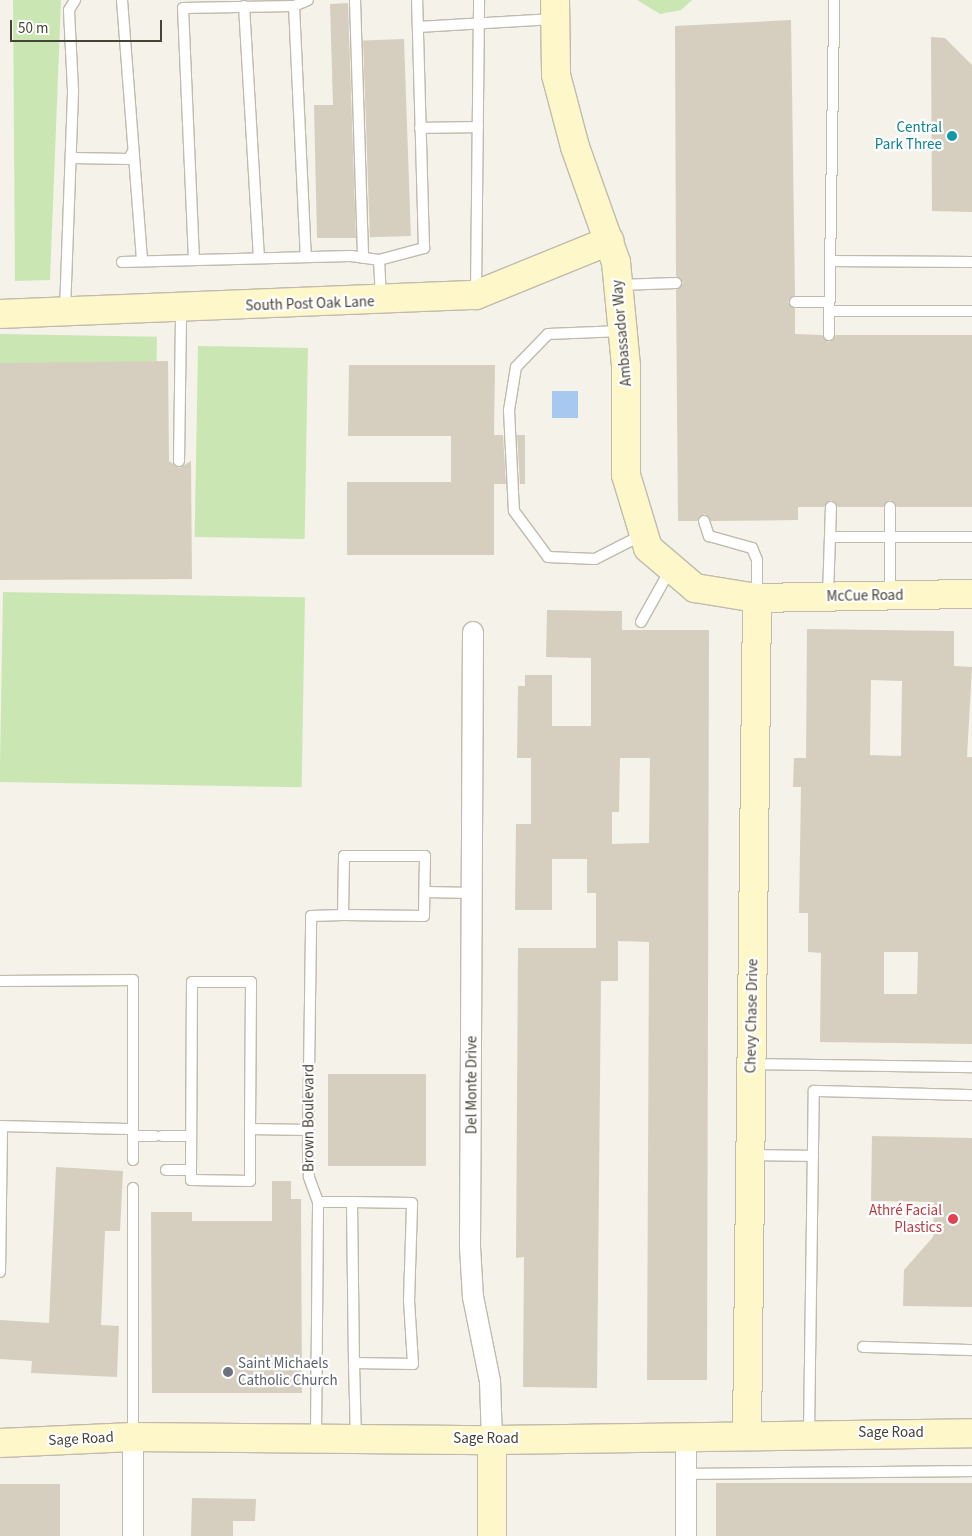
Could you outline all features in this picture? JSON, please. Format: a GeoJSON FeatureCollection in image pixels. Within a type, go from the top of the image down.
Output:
{"type":"FeatureCollection","features":[{"type":"Feature","properties":{"kind":"street","name":"Ambassador Way"},"geometry":{"type":"LineString","coordinates":[[555,10],[556,75],[575,148],[609,242],[618,285],[623,331],[626,475],[648,548],[670,570],[695,588],[757,598]]}},
{"type":"Feature","properties":{"kind":"street","name":"South Post Oak Lane"},"geometry":{"type":"LineString","coordinates":[[0,314],[65,314],[381,301],[476,295],[609,242]]}},
{"type":"Feature","properties":{"kind":"street","name":"McCue Road"},"geometry":{"type":"LineString","coordinates":[[757,598],[972,594]]}},
{"type":"Feature","properties":{"kind":"street","name":"Chevy Chase Drive"},"geometry":{"type":"LineString","coordinates":[[747,1433],[757,598]]}},
{"type":"Feature","properties":{"kind":"street","name":"Del Monte Drive"},"geometry":{"type":"LineString","coordinates":[[473,632],[470,1247],[473,1297],[490,1381],[492,1536]]}},
{"type":"Feature","properties":{"kind":"street","name":"Sage Road"},"geometry":{"type":"LineString","coordinates":[[0,1443],[133,1437],[492,1440],[747,1433],[972,1433]]}},
{"type":"Feature","properties":{"kind":"street"},"geometry":{"type":"LineString","coordinates":[[686,1434],[686,1536]]}},
{"type":"Feature","properties":{"kind":"street"},"geometry":{"type":"LineString","coordinates":[[133,1437],[134,1536]]}},
{"type":"Feature","properties":{"kind":"lane"},"geometry":{"type":"LineString","coordinates":[[65,314],[72,158],[69,10],[75,0]]}},
{"type":"Feature","properties":{"kind":"lane"},"geometry":{"type":"LineString","coordinates":[[122,0],[132,153],[142,261]]}},
{"type":"Feature","properties":{"kind":"lane"},"geometry":{"type":"LineString","coordinates":[[194,260],[183,8],[294,6],[308,0]]}},
{"type":"Feature","properties":{"kind":"lane"},"geometry":{"type":"LineString","coordinates":[[355,0],[363,258]]}},
{"type":"Feature","properties":{"kind":"lane"},"geometry":{"type":"LineString","coordinates":[[122,262],[306,257],[379,260],[424,248],[417,0]]}},
{"type":"Feature","properties":{"kind":"lane"},"geometry":{"type":"LineString","coordinates":[[476,295],[479,0]]}},
{"type":"Feature","properties":{"kind":"lane"},"geometry":{"type":"LineString","coordinates":[[828,335],[834,0]]}},
{"type":"Feature","properties":{"kind":"lane"},"geometry":{"type":"LineString","coordinates":[[244,6],[259,258]]}},
{"type":"Feature","properties":{"kind":"lane"},"geometry":{"type":"LineString","coordinates":[[294,6],[306,257]]}},
{"type":"Feature","properties":{"kind":"lane"},"geometry":{"type":"LineString","coordinates":[[418,27],[479,23],[555,10]]}},
{"type":"Feature","properties":{"kind":"lane"},"geometry":{"type":"LineString","coordinates":[[420,128],[478,127]]}},
{"type":"Feature","properties":{"kind":"lane"},"geometry":{"type":"LineString","coordinates":[[72,158],[129,159],[132,153]]}},
{"type":"Feature","properties":{"kind":"lane"},"geometry":{"type":"LineString","coordinates":[[379,260],[381,301]]}},
{"type":"Feature","properties":{"kind":"lane"},"geometry":{"type":"LineString","coordinates":[[830,261],[972,262]]}},
{"type":"Feature","properties":{"kind":"lane"},"geometry":{"type":"LineString","coordinates":[[618,285],[676,283]]}},
{"type":"Feature","properties":{"kind":"lane"},"geometry":{"type":"LineString","coordinates":[[795,302],[829,307],[972,311]]}},
{"type":"Feature","properties":{"kind":"lane"},"geometry":{"type":"LineString","coordinates":[[179,461],[181,309]]}},
{"type":"Feature","properties":{"kind":"lane"},"geometry":{"type":"LineString","coordinates":[[623,331],[548,334],[516,367],[509,410],[514,511],[548,557],[595,559],[644,534]]}},
{"type":"Feature","properties":{"kind":"lane"},"geometry":{"type":"LineString","coordinates":[[828,597],[831,507]]}},
{"type":"Feature","properties":{"kind":"lane"},"geometry":{"type":"LineString","coordinates":[[890,507],[890,596]]}},
{"type":"Feature","properties":{"kind":"lane"},"geometry":{"type":"LineString","coordinates":[[704,521],[709,536],[752,548],[757,560],[757,598]]}},
{"type":"Feature","properties":{"kind":"lane"},"geometry":{"type":"LineString","coordinates":[[830,537],[972,537]]}},
{"type":"Feature","properties":{"kind":"lane"},"geometry":{"type":"LineString","coordinates":[[641,622],[670,570]]}},
{"type":"Feature","properties":{"kind":"lane"},"geometry":{"type":"LineString","coordinates":[[344,856],[425,856],[425,892],[424,916],[344,915],[344,856]]}},
{"type":"Feature","properties":{"kind":"lane"},"geometry":{"type":"LineString","coordinates":[[425,892],[473,893]]}},
{"type":"Feature","properties":{"kind":"lane","name":"Brown Boulevard"},"geometry":{"type":"LineString","coordinates":[[316,1438],[318,1202],[309,1177],[308,1130],[311,916],[344,915]]}},
{"type":"Feature","properties":{"kind":"lane"},"geometry":{"type":"LineString","coordinates":[[0,981],[133,980],[133,1160]]}},
{"type":"Feature","properties":{"kind":"lane"},"geometry":{"type":"LineString","coordinates":[[192,982],[251,982],[250,1181],[191,1180],[191,1136],[192,982]]}},
{"type":"Feature","properties":{"kind":"lane"},"geometry":{"type":"LineString","coordinates":[[752,1064],[972,1067]]}},
{"type":"Feature","properties":{"kind":"lane"},"geometry":{"type":"LineString","coordinates":[[809,1433],[814,1091],[972,1094]]}},
{"type":"Feature","properties":{"kind":"lane"},"geometry":{"type":"LineString","coordinates":[[0,1272],[1,1126],[133,1132],[159,1136],[191,1136]]}},
{"type":"Feature","properties":{"kind":"lane"},"geometry":{"type":"LineString","coordinates":[[250,1129],[308,1130]]}},
{"type":"Feature","properties":{"kind":"lane"},"geometry":{"type":"LineString","coordinates":[[751,1155],[813,1156]]}},
{"type":"Feature","properties":{"kind":"lane"},"geometry":{"type":"LineString","coordinates":[[166,1170],[191,1170]]}},
{"type":"Feature","properties":{"kind":"lane"},"geometry":{"type":"LineString","coordinates":[[133,1188],[133,1437]]}},
{"type":"Feature","properties":{"kind":"lane"},"geometry":{"type":"LineString","coordinates":[[318,1202],[412,1203],[408,1301],[413,1364],[354,1363]]}},
{"type":"Feature","properties":{"kind":"lane"},"geometry":{"type":"LineString","coordinates":[[352,1202],[356,1439]]}},
{"type":"Feature","properties":{"kind":"lane"},"geometry":{"type":"LineString","coordinates":[[863,1347],[972,1350]]}},
{"type":"Feature","properties":{"kind":"lane"},"geometry":{"type":"LineString","coordinates":[[686,1474],[972,1472]]}},
{"type":"Feature","properties":{"kind":"green space"},"geometry":{"type":"Polygon","coordinates":[[[13,0],[61,0],[50,280],[15,281],[13,0]]]}},
{"type":"Feature","properties":{"kind":"green space"},"geometry":{"type":"Polygon","coordinates":[[[637,0],[692,0],[681,10],[660,14],[637,0]]]}},
{"type":"Feature","properties":{"kind":"green space"},"geometry":{"type":"Polygon","coordinates":[[[0,334],[157,337],[156,385],[0,382],[0,334]]]}},
{"type":"Feature","properties":{"kind":"green space"},"geometry":{"type":"Polygon","coordinates":[[[198,346],[308,348],[305,539],[195,537],[198,346]]]}},
{"type":"Feature","properties":{"kind":"green space"},"geometry":{"type":"Polygon","coordinates":[[[3,592],[305,597],[302,787],[0,782],[3,592]]]}},
{"type":"Feature","properties":{"kind":"water"},"geometry":{"type":"Polygon","coordinates":[[[552,391],[578,391],[578,418],[552,418],[552,391]]]}},
{"type":"Feature","properties":{"kind":"building"},"geometry":{"type":"Polygon","coordinates":[[[348,3],[356,238],[317,238],[314,105],[333,105],[330,4],[348,3]]]}},
{"type":"Feature","properties":{"kind":"building"},"geometry":{"type":"Polygon","coordinates":[[[791,20],[795,295],[788,302],[795,309],[795,334],[822,335],[829,342],[836,335],[972,335],[972,507],[897,507],[890,500],[883,507],[838,507],[831,500],[824,507],[798,507],[798,520],[711,521],[705,514],[697,521],[678,521],[676,290],[683,283],[676,276],[675,26],[791,20]]]}},
{"type":"Feature","properties":{"kind":"building","name":"Central Park Three"},"geometry":{"type":"Polygon","coordinates":[[[931,37],[945,38],[972,65],[972,212],[932,211],[931,37]]]}},
{"type":"Feature","properties":{"kind":"building"},"geometry":{"type":"Polygon","coordinates":[[[404,39],[411,236],[370,237],[363,40],[404,39]]]}},
{"type":"Feature","properties":{"kind":"building"},"geometry":{"type":"Polygon","coordinates":[[[168,361],[169,461],[179,468],[191,461],[192,579],[0,580],[0,363],[168,361]]]}},
{"type":"Feature","properties":{"kind":"building"},"geometry":{"type":"Polygon","coordinates":[[[349,365],[495,365],[494,435],[503,435],[506,484],[494,484],[494,555],[347,555],[347,482],[451,482],[451,436],[348,436],[349,365]]]}},
{"type":"Feature","properties":{"kind":"building"},"geometry":{"type":"Polygon","coordinates":[[[517,435],[525,435],[525,484],[520,484],[517,435]]]}},
{"type":"Feature","properties":{"kind":"building"},"geometry":{"type":"Polygon","coordinates":[[[547,610],[622,611],[622,630],[709,630],[707,1380],[647,1380],[649,942],[618,941],[618,981],[601,981],[597,1388],[523,1387],[524,1257],[516,1258],[518,948],[596,948],[596,893],[587,893],[587,859],[552,859],[552,910],[515,910],[516,824],[531,824],[531,758],[517,758],[518,686],[525,686],[525,675],[552,675],[552,726],[591,726],[591,658],[546,657],[547,610]],[[620,758],[619,812],[612,812],[612,844],[649,843],[650,758],[620,758]]]}},
{"type":"Feature","properties":{"kind":"building"},"geometry":{"type":"Polygon","coordinates":[[[807,629],[954,631],[954,666],[972,667],[967,757],[972,757],[972,1044],[820,1042],[821,953],[808,952],[808,913],[799,913],[801,787],[793,787],[794,758],[806,758],[807,629]],[[871,680],[870,755],[901,756],[902,681],[871,680]],[[884,952],[884,994],[917,994],[918,952],[884,952]]]}},
{"type":"Feature","properties":{"kind":"building"},"geometry":{"type":"Polygon","coordinates":[[[328,1074],[426,1074],[426,1166],[328,1166],[328,1074]]]}},
{"type":"Feature","properties":{"kind":"building","name":"Athré Facial Plastics"},"geometry":{"type":"Polygon","coordinates":[[[872,1136],[972,1138],[972,1307],[903,1306],[904,1270],[933,1237],[934,1202],[871,1201],[872,1136]]]}},
{"type":"Feature","properties":{"kind":"building"},"geometry":{"type":"Polygon","coordinates":[[[56,1167],[123,1171],[120,1231],[105,1231],[101,1325],[119,1326],[117,1377],[31,1373],[32,1361],[0,1359],[0,1320],[49,1323],[56,1167]]]}},
{"type":"Feature","properties":{"kind":"building"},"geometry":{"type":"Polygon","coordinates":[[[272,1181],[291,1181],[291,1199],[301,1199],[302,1393],[152,1393],[151,1212],[192,1212],[192,1221],[272,1221],[272,1181]]]}},
{"type":"Feature","properties":{"kind":"building"},"geometry":{"type":"Polygon","coordinates":[[[716,1483],[972,1483],[972,1536],[716,1536],[716,1483]]]}},
{"type":"Feature","properties":{"kind":"building"},"geometry":{"type":"Polygon","coordinates":[[[0,1484],[60,1484],[60,1536],[0,1536],[0,1484]]]}},
{"type":"Feature","properties":{"kind":"building"},"geometry":{"type":"Polygon","coordinates":[[[192,1498],[256,1499],[255,1521],[233,1521],[233,1536],[191,1536],[192,1498]]]}},
{"type":"Feature","properties":{"kind":"place","name":"Central Park Three"},"geometry":{"type":"Point","coordinates":[952,136]}},
{"type":"Feature","properties":{"kind":"place","name":"Athré Facial Plastics"},"geometry":{"type":"Point","coordinates":[953,1219]}},
{"type":"Feature","properties":{"kind":"place","name":"Saint Michaels Catholic Church"},"geometry":{"type":"Point","coordinates":[228,1372]}}]}
